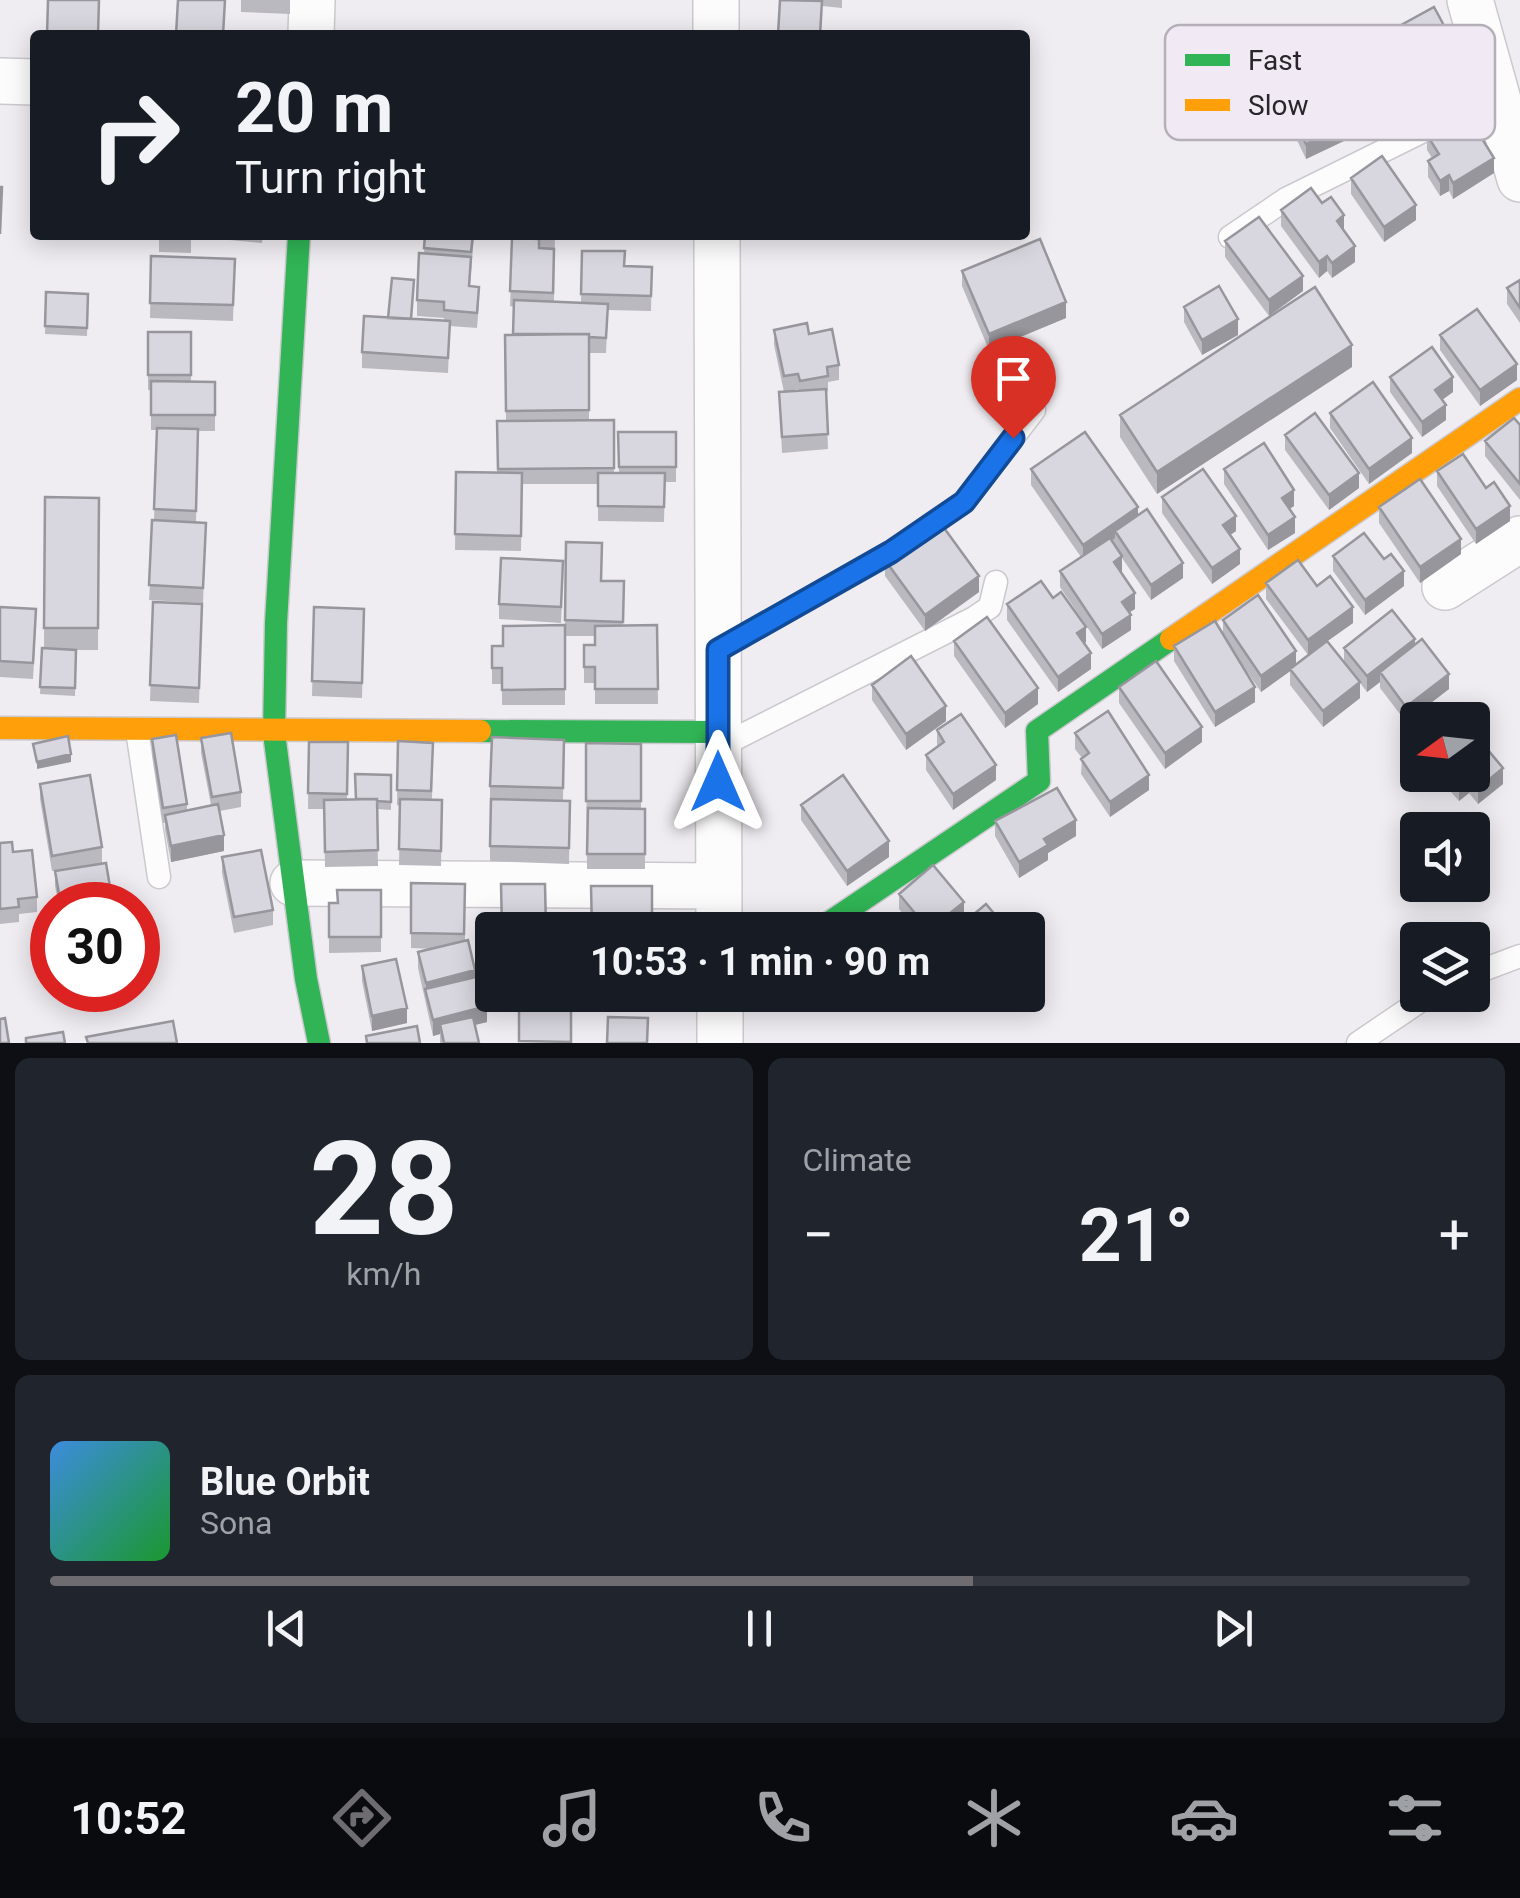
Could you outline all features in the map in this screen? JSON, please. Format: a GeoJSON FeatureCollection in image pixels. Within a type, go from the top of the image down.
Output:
{"type":"FeatureCollection","features":[{"type":"Feature","properties":{"kind":"street"},"geometry":{"type":"LineString","coordinates":[[311,30],[312,0]]}},
{"type":"Feature","properties":{"kind":"street"},"geometry":{"type":"LineString","coordinates":[[716,0],[716,30]]}},
{"type":"Feature","properties":{"kind":"street"},"geometry":{"type":"LineString","coordinates":[[1470,0],[1480,25]]}},
{"type":"Feature","properties":{"kind":"street"},"geometry":{"type":"LineString","coordinates":[[0,81],[30,82]]}},
{"type":"Feature","properties":{"kind":"street"},"geometry":{"type":"LineString","coordinates":[[1503,86],[1520,179]]}},
{"type":"Feature","properties":{"kind":"street"},"geometry":{"type":"LineString","coordinates":[[299,240],[276,622],[274,733],[319,1043]]}},
{"type":"Feature","properties":{"kind":"street"},"geometry":{"type":"LineString","coordinates":[[293,883],[719,908],[718,240]]}},
{"type":"Feature","properties":{"kind":"street"},"geometry":{"type":"LineString","coordinates":[[845,912],[1039,781],[1038,732],[1520,399]]}},
{"type":"Feature","properties":{"kind":"street"},"geometry":{"type":"LineString","coordinates":[[1445,587],[1520,539]]}},
{"type":"Feature","properties":{"kind":"street"},"geometry":{"type":"LineString","coordinates":[[0,728],[718,740]]}},
{"type":"Feature","properties":{"kind":"street"},"geometry":{"type":"LineString","coordinates":[[720,1012],[720,1043]]}},
{"type":"Feature","properties":{"kind":"lane"},"geometry":{"type":"LineString","coordinates":[[1230,236],[1286,199],[1399,140]]}},
{"type":"Feature","properties":{"kind":"lane"},"geometry":{"type":"LineString","coordinates":[[718,650],[891,552],[964,502],[1034,410]]}},
{"type":"Feature","properties":{"kind":"lane"},"geometry":{"type":"LineString","coordinates":[[718,740],[974,618],[990,606],[996,582]]}},
{"type":"Feature","properties":{"kind":"lane"},"geometry":{"type":"LineString","coordinates":[[137,730],[159,877]]}},
{"type":"Feature","properties":{"kind":"lane"},"geometry":{"type":"LineString","coordinates":[[1490,967],[1520,956]]}},
{"type":"Feature","properties":{"kind":"lane"},"geometry":{"type":"LineString","coordinates":[[1358,1043],[1404,1012]]}},
{"type":"Feature","properties":{"kind":"building"},"geometry":{"type":"Polygon","coordinates":[[[48,0],[99,0],[98,30],[47,30],[48,0]]]}},
{"type":"Feature","properties":{"kind":"building"},"geometry":{"type":"Polygon","coordinates":[[[178,0],[225,0],[223,30],[176,30],[178,0]]]}},
{"type":"Feature","properties":{"kind":"building"},"geometry":{"type":"Polygon","coordinates":[[[780,0],[822,1],[820,30],[778,30],[780,0]]]}},
{"type":"Feature","properties":{"kind":"building"},"geometry":{"type":"Polygon","coordinates":[[[1434,7],[1444,25],[1401,25],[1434,7]]]}},
{"type":"Feature","properties":{"kind":"building"},"geometry":{"type":"Polygon","coordinates":[[[1430,140],[1483,140],[1494,158],[1453,183],[1449,175],[1440,181],[1428,161],[1439,154],[1430,140]]]}},
{"type":"Feature","properties":{"kind":"building"},"geometry":{"type":"Polygon","coordinates":[[[1382,156],[1416,205],[1384,227],[1351,178],[1382,156]]]}},
{"type":"Feature","properties":{"kind":"building"},"geometry":{"type":"Polygon","coordinates":[[[1311,188],[1322,203],[1331,197],[1344,215],[1337,221],[1355,246],[1332,263],[1327,256],[1319,262],[1281,210],[1311,188]]]}},
{"type":"Feature","properties":{"kind":"building"},"geometry":{"type":"Polygon","coordinates":[[[1259,217],[1303,276],[1269,300],[1225,241],[1259,217]]]}},
{"type":"Feature","properties":{"kind":"building"},"geometry":{"type":"Polygon","coordinates":[[[1040,239],[1066,302],[989,334],[962,271],[1040,239]]]}},
{"type":"Feature","properties":{"kind":"building"},"geometry":{"type":"Polygon","coordinates":[[[425,240],[472,240],[471,252],[424,248],[425,240]]]}},
{"type":"Feature","properties":{"kind":"building"},"geometry":{"type":"Polygon","coordinates":[[[512,240],[539,240],[539,248],[554,249],[553,293],[510,291],[512,240]]]}},
{"type":"Feature","properties":{"kind":"building"},"geometry":{"type":"Polygon","coordinates":[[[582,251],[625,251],[624,266],[652,267],[651,296],[581,294],[582,251]]]}},
{"type":"Feature","properties":{"kind":"building"},"geometry":{"type":"Polygon","coordinates":[[[419,253],[471,257],[469,286],[479,287],[477,313],[444,310],[444,302],[417,300],[419,253]]]}},
{"type":"Feature","properties":{"kind":"building"},"geometry":{"type":"Polygon","coordinates":[[[151,256],[235,259],[233,305],[150,303],[151,256]]]}},
{"type":"Feature","properties":{"kind":"building"},"geometry":{"type":"Polygon","coordinates":[[[392,278],[414,280],[411,319],[388,318],[392,278]]]}},
{"type":"Feature","properties":{"kind":"building"},"geometry":{"type":"Polygon","coordinates":[[[1520,280],[1520,308],[1507,288],[1520,280]]]}},
{"type":"Feature","properties":{"kind":"building"},"geometry":{"type":"Polygon","coordinates":[[[1219,286],[1238,319],[1202,340],[1184,307],[1219,286]]]}},
{"type":"Feature","properties":{"kind":"building"},"geometry":{"type":"Polygon","coordinates":[[[1315,287],[1352,345],[1157,472],[1120,415],[1315,287]]]}},
{"type":"Feature","properties":{"kind":"building"},"geometry":{"type":"Polygon","coordinates":[[[46,292],[88,294],[87,328],[45,326],[46,292]]]}},
{"type":"Feature","properties":{"kind":"building"},"geometry":{"type":"Polygon","coordinates":[[[514,300],[608,304],[606,338],[589,334],[513,334],[514,300]]]}},
{"type":"Feature","properties":{"kind":"building"},"geometry":{"type":"Polygon","coordinates":[[[1477,309],[1517,364],[1480,390],[1440,335],[1477,309]]]}},
{"type":"Feature","properties":{"kind":"building"},"geometry":{"type":"Polygon","coordinates":[[[364,316],[450,321],[448,358],[362,352],[364,316]]]}},
{"type":"Feature","properties":{"kind":"building"},"geometry":{"type":"Polygon","coordinates":[[[807,323],[809,334],[832,329],[839,365],[827,367],[828,376],[800,381],[798,374],[784,376],[774,330],[807,323]]]}},
{"type":"Feature","properties":{"kind":"building"},"geometry":{"type":"Polygon","coordinates":[[[148,332],[191,332],[191,375],[148,375],[148,332]]]}},
{"type":"Feature","properties":{"kind":"building"},"geometry":{"type":"Polygon","coordinates":[[[589,334],[589,410],[506,411],[505,335],[589,334]]]}},
{"type":"Feature","properties":{"kind":"building"},"geometry":{"type":"Polygon","coordinates":[[[1432,347],[1453,377],[1435,390],[1446,405],[1422,422],[1390,377],[1432,347]]]}},
{"type":"Feature","properties":{"kind":"building"},"geometry":{"type":"Polygon","coordinates":[[[151,381],[215,382],[215,415],[151,415],[151,381]]]}},
{"type":"Feature","properties":{"kind":"building"},"geometry":{"type":"Polygon","coordinates":[[[1373,382],[1412,438],[1369,469],[1330,413],[1373,382]]]}},
{"type":"Feature","properties":{"kind":"building"},"geometry":{"type":"Polygon","coordinates":[[[826,389],[828,434],[782,437],[779,392],[826,389]]]}},
{"type":"Feature","properties":{"kind":"building"},"geometry":{"type":"Polygon","coordinates":[[[1315,413],[1359,473],[1329,495],[1285,435],[1315,413]]]}},
{"type":"Feature","properties":{"kind":"building"},"geometry":{"type":"Polygon","coordinates":[[[1514,418],[1520,425],[1520,484],[1485,441],[1514,418]]]}},
{"type":"Feature","properties":{"kind":"building"},"geometry":{"type":"Polygon","coordinates":[[[614,420],[614,468],[498,469],[497,421],[614,420]]]}},
{"type":"Feature","properties":{"kind":"building"},"geometry":{"type":"Polygon","coordinates":[[[157,428],[198,429],[196,511],[154,509],[157,428]]]}},
{"type":"Feature","properties":{"kind":"building"},"geometry":{"type":"Polygon","coordinates":[[[618,432],[676,432],[676,467],[619,467],[618,432]]]}},
{"type":"Feature","properties":{"kind":"building"},"geometry":{"type":"Polygon","coordinates":[[[1085,432],[1138,507],[1083,545],[1031,469],[1085,432]]]}},
{"type":"Feature","properties":{"kind":"building"},"geometry":{"type":"Polygon","coordinates":[[[1264,443],[1294,490],[1282,498],[1295,517],[1268,535],[1224,469],[1264,443]]]}},
{"type":"Feature","properties":{"kind":"building"},"geometry":{"type":"Polygon","coordinates":[[[1463,454],[1486,488],[1494,482],[1510,506],[1476,529],[1437,471],[1463,454]]]}},
{"type":"Feature","properties":{"kind":"building"},"geometry":{"type":"Polygon","coordinates":[[[1203,469],[1236,516],[1223,525],[1240,549],[1212,568],[1162,497],[1203,469]]]}},
{"type":"Feature","properties":{"kind":"building"},"geometry":{"type":"Polygon","coordinates":[[[456,472],[522,473],[521,536],[455,534],[456,472]]]}},
{"type":"Feature","properties":{"kind":"building"},"geometry":{"type":"Polygon","coordinates":[[[598,473],[665,473],[664,507],[598,506],[598,473]]]}},
{"type":"Feature","properties":{"kind":"building"},"geometry":{"type":"Polygon","coordinates":[[[1420,479],[1461,539],[1420,567],[1379,507],[1420,479]]]}},
{"type":"Feature","properties":{"kind":"building"},"geometry":{"type":"Polygon","coordinates":[[[45,497],[99,498],[98,628],[44,628],[45,497]]]}},
{"type":"Feature","properties":{"kind":"building"},"geometry":{"type":"Polygon","coordinates":[[[1147,509],[1183,563],[1151,585],[1115,531],[1147,509]]]}},
{"type":"Feature","properties":{"kind":"building"},"geometry":{"type":"Polygon","coordinates":[[[152,520],[206,523],[203,588],[149,585],[152,520]]]}},
{"type":"Feature","properties":{"kind":"building"},"geometry":{"type":"Polygon","coordinates":[[[939,521],[979,576],[925,615],[885,560],[939,521]]]}},
{"type":"Feature","properties":{"kind":"building"},"geometry":{"type":"Polygon","coordinates":[[[1364,533],[1384,559],[1391,554],[1404,571],[1365,600],[1333,556],[1364,533]]]}},
{"type":"Feature","properties":{"kind":"building"},"geometry":{"type":"Polygon","coordinates":[[[1110,538],[1122,556],[1114,562],[1135,593],[1122,602],[1131,615],[1102,634],[1060,571],[1110,538]]]}},
{"type":"Feature","properties":{"kind":"building"},"geometry":{"type":"Polygon","coordinates":[[[566,542],[602,543],[601,581],[624,581],[623,622],[565,620],[566,542]]]}},
{"type":"Feature","properties":{"kind":"building"},"geometry":{"type":"Polygon","coordinates":[[[501,558],[563,561],[561,607],[499,604],[501,558]]]}},
{"type":"Feature","properties":{"kind":"building"},"geometry":{"type":"Polygon","coordinates":[[[1298,560],[1317,586],[1330,576],[1353,607],[1308,640],[1266,583],[1298,560]]]}},
{"type":"Feature","properties":{"kind":"building"},"geometry":{"type":"Polygon","coordinates":[[[1041,581],[1053,598],[1061,592],[1086,627],[1077,633],[1091,653],[1058,677],[1007,604],[1041,581]]]}},
{"type":"Feature","properties":{"kind":"building"},"geometry":{"type":"Polygon","coordinates":[[[1258,595],[1296,651],[1261,676],[1223,620],[1258,595]]]}},
{"type":"Feature","properties":{"kind":"building"},"geometry":{"type":"Polygon","coordinates":[[[153,602],[202,604],[199,688],[150,685],[153,602]]]}},
{"type":"Feature","properties":{"kind":"building"},"geometry":{"type":"Polygon","coordinates":[[[0,607],[36,609],[33,663],[0,661],[0,607]]]}},
{"type":"Feature","properties":{"kind":"building"},"geometry":{"type":"Polygon","coordinates":[[[314,607],[364,609],[362,683],[312,681],[314,607]]]}},
{"type":"Feature","properties":{"kind":"building"},"geometry":{"type":"Polygon","coordinates":[[[1392,610],[1415,639],[1367,676],[1344,648],[1392,610]]]}},
{"type":"Feature","properties":{"kind":"building"},"geometry":{"type":"Polygon","coordinates":[[[987,617],[1038,688],[1005,713],[954,641],[987,617]]]}},
{"type":"Feature","properties":{"kind":"building"},"geometry":{"type":"Polygon","coordinates":[[[1215,621],[1255,687],[1215,712],[1174,646],[1215,621]]]}},
{"type":"Feature","properties":{"kind":"building"},"geometry":{"type":"Polygon","coordinates":[[[565,625],[565,689],[502,690],[502,668],[492,668],[492,646],[503,646],[503,626],[565,625]]]}},
{"type":"Feature","properties":{"kind":"building"},"geometry":{"type":"Polygon","coordinates":[[[657,625],[658,689],[595,689],[595,667],[584,667],[584,645],[595,645],[595,626],[657,625]]]}},
{"type":"Feature","properties":{"kind":"building"},"geometry":{"type":"Polygon","coordinates":[[[1422,639],[1449,674],[1413,702],[1402,702],[1380,672],[1422,639]]]}},
{"type":"Feature","properties":{"kind":"building"},"geometry":{"type":"Polygon","coordinates":[[[1327,641],[1360,682],[1323,711],[1290,669],[1327,641]]]}},
{"type":"Feature","properties":{"kind":"building"},"geometry":{"type":"Polygon","coordinates":[[[42,648],[76,650],[75,688],[40,687],[42,648]]]}},
{"type":"Feature","properties":{"kind":"building"},"geometry":{"type":"Polygon","coordinates":[[[911,656],[946,706],[906,734],[872,685],[911,656]]]}},
{"type":"Feature","properties":{"kind":"building"},"geometry":{"type":"Polygon","coordinates":[[[1156,661],[1202,727],[1165,753],[1119,687],[1156,661]]]}},
{"type":"Feature","properties":{"kind":"building"},"geometry":{"type":"Polygon","coordinates":[[[1108,711],[1149,775],[1110,802],[1081,759],[1089,753],[1075,733],[1108,711]]]}},
{"type":"Feature","properties":{"kind":"building"},"geometry":{"type":"Polygon","coordinates":[[[961,714],[996,765],[953,794],[926,755],[944,742],[937,730],[961,714]]]}},
{"type":"Feature","properties":{"kind":"building"},"geometry":{"type":"Polygon","coordinates":[[[231,733],[241,792],[212,797],[201,738],[231,733]]]}},
{"type":"Feature","properties":{"kind":"building"},"geometry":{"type":"Polygon","coordinates":[[[176,735],[187,804],[163,808],[152,739],[176,735]]]}},
{"type":"Feature","properties":{"kind":"building"},"geometry":{"type":"Polygon","coordinates":[[[68,736],[71,754],[37,762],[33,744],[68,736]]]}},
{"type":"Feature","properties":{"kind":"building"},"geometry":{"type":"Polygon","coordinates":[[[492,737],[564,740],[563,788],[490,786],[492,737]]]}},
{"type":"Feature","properties":{"kind":"building"},"geometry":{"type":"Polygon","coordinates":[[[398,741],[433,743],[431,791],[397,790],[398,741]]]}},
{"type":"Feature","properties":{"kind":"building"},"geometry":{"type":"Polygon","coordinates":[[[309,742],[348,742],[347,794],[308,793],[309,742]]]}},
{"type":"Feature","properties":{"kind":"building"},"geometry":{"type":"Polygon","coordinates":[[[586,743],[641,744],[641,801],[586,801],[586,743]]]}},
{"type":"Feature","properties":{"kind":"building"},"geometry":{"type":"Polygon","coordinates":[[[1490,752],[1503,768],[1490,779],[1490,752]]]}},
{"type":"Feature","properties":{"kind":"building"},"geometry":{"type":"Polygon","coordinates":[[[355,774],[391,775],[391,802],[356,799],[355,774]]]}},
{"type":"Feature","properties":{"kind":"building"},"geometry":{"type":"Polygon","coordinates":[[[90,775],[102,847],[52,856],[40,784],[90,775]]]}},
{"type":"Feature","properties":{"kind":"building"},"geometry":{"type":"Polygon","coordinates":[[[843,775],[889,841],[847,871],[801,805],[843,775]]]}},
{"type":"Feature","properties":{"kind":"building"},"geometry":{"type":"Polygon","coordinates":[[[1057,788],[1076,820],[1044,839],[1048,845],[1019,862],[995,821],[1057,788]]]}},
{"type":"Feature","properties":{"kind":"building"},"geometry":{"type":"Polygon","coordinates":[[[377,799],[378,850],[325,852],[324,800],[377,799]]]}},
{"type":"Feature","properties":{"kind":"building"},"geometry":{"type":"Polygon","coordinates":[[[400,799],[442,800],[441,851],[399,849],[400,799]]]}},
{"type":"Feature","properties":{"kind":"building"},"geometry":{"type":"Polygon","coordinates":[[[491,799],[570,801],[569,848],[490,846],[491,799]]]}},
{"type":"Feature","properties":{"kind":"building"},"geometry":{"type":"Polygon","coordinates":[[[218,804],[224,835],[171,846],[165,815],[218,804]]]}},
{"type":"Feature","properties":{"kind":"building"},"geometry":{"type":"Polygon","coordinates":[[[588,808],[645,809],[645,854],[587,854],[588,808]]]}},
{"type":"Feature","properties":{"kind":"building"},"geometry":{"type":"Polygon","coordinates":[[[12,842],[13,852],[32,850],[35,882],[30,882],[30,898],[18,899],[19,907],[0,909],[0,843],[12,842]]]}},
{"type":"Feature","properties":{"kind":"building"},"geometry":{"type":"Polygon","coordinates":[[[261,850],[273,910],[234,917],[222,857],[261,850]]]}},
{"type":"Feature","properties":{"kind":"building"},"geometry":{"type":"Polygon","coordinates":[[[106,863],[109,882],[57,882],[55,871],[106,863]]]}},
{"type":"Feature","properties":{"kind":"building"},"geometry":{"type":"Polygon","coordinates":[[[933,865],[964,902],[952,912],[914,912],[899,894],[933,865]]]}},
{"type":"Feature","properties":{"kind":"building"},"geometry":{"type":"Polygon","coordinates":[[[411,883],[465,884],[464,934],[411,933],[411,883]]]}},
{"type":"Feature","properties":{"kind":"building"},"geometry":{"type":"Polygon","coordinates":[[[501,884],[545,884],[546,912],[502,912],[501,884]]]}},
{"type":"Feature","properties":{"kind":"building"},"geometry":{"type":"Polygon","coordinates":[[[591,886],[652,886],[652,912],[592,912],[591,886]]]}},
{"type":"Feature","properties":{"kind":"building"},"geometry":{"type":"Polygon","coordinates":[[[337,890],[381,890],[381,937],[329,937],[329,903],[338,903],[337,890]]]}},
{"type":"Feature","properties":{"kind":"building"},"geometry":{"type":"Polygon","coordinates":[[[986,904],[993,912],[976,912],[986,904]]]}},
{"type":"Feature","properties":{"kind":"building"},"geometry":{"type":"Polygon","coordinates":[[[468,940],[475,970],[426,983],[418,952],[468,940]]]}},
{"type":"Feature","properties":{"kind":"building"},"geometry":{"type":"Polygon","coordinates":[[[396,959],[407,1008],[372,1016],[362,966],[396,959]]]}},
{"type":"Feature","properties":{"kind":"building"},"geometry":{"type":"Polygon","coordinates":[[[475,977],[475,1009],[433,1020],[425,989],[475,977]]]}},
{"type":"Feature","properties":{"kind":"building"},"geometry":{"type":"Polygon","coordinates":[[[519,1012],[571,1012],[571,1042],[519,1041],[519,1012]]]}},
{"type":"Feature","properties":{"kind":"building"},"geometry":{"type":"Polygon","coordinates":[[[473,1017],[479,1043],[444,1043],[440,1024],[473,1017]]]}},
{"type":"Feature","properties":{"kind":"building"},"geometry":{"type":"Polygon","coordinates":[[[608,1017],[648,1018],[647,1043],[607,1043],[608,1017]]]}},
{"type":"Feature","properties":{"kind":"building"},"geometry":{"type":"Polygon","coordinates":[[[5,1018],[9,1043],[0,1043],[0,1019],[5,1018]]]}},
{"type":"Feature","properties":{"kind":"building"},"geometry":{"type":"Polygon","coordinates":[[[173,1021],[177,1043],[88,1043],[86,1037],[173,1021]]]}},
{"type":"Feature","properties":{"kind":"building"},"geometry":{"type":"Polygon","coordinates":[[[417,1026],[420,1043],[367,1043],[366,1036],[417,1026]]]}},
{"type":"Feature","properties":{"kind":"building"},"geometry":{"type":"Polygon","coordinates":[[[63,1032],[65,1043],[26,1043],[26,1038],[63,1032]]]}},
{"type":"Feature","properties":{"kind":"traffic: fast"},"geometry":{"type":"LineString","coordinates":[[299,240],[276,623],[274,733],[306,979],[319,1043]]}},
{"type":"Feature","properties":{"kind":"traffic: fast"},"geometry":{"type":"LineString","coordinates":[[845,912],[1039,781],[1037,731],[1171,639]]}},
{"type":"Feature","properties":{"kind":"traffic: fast"},"geometry":{"type":"LineString","coordinates":[[480,731],[718,732]]}},
{"type":"Feature","properties":{"kind":"traffic: slow"},"geometry":{"type":"LineString","coordinates":[[1171,639],[1520,399]]}},
{"type":"Feature","properties":{"kind":"traffic: slow"},"geometry":{"type":"LineString","coordinates":[[0,728],[480,731]]}},
{"type":"Feature","properties":{"kind":"route"},"geometry":{"type":"LineString","coordinates":[[718,782],[718,650],[891,552],[964,502],[1013,438]]}}]}
